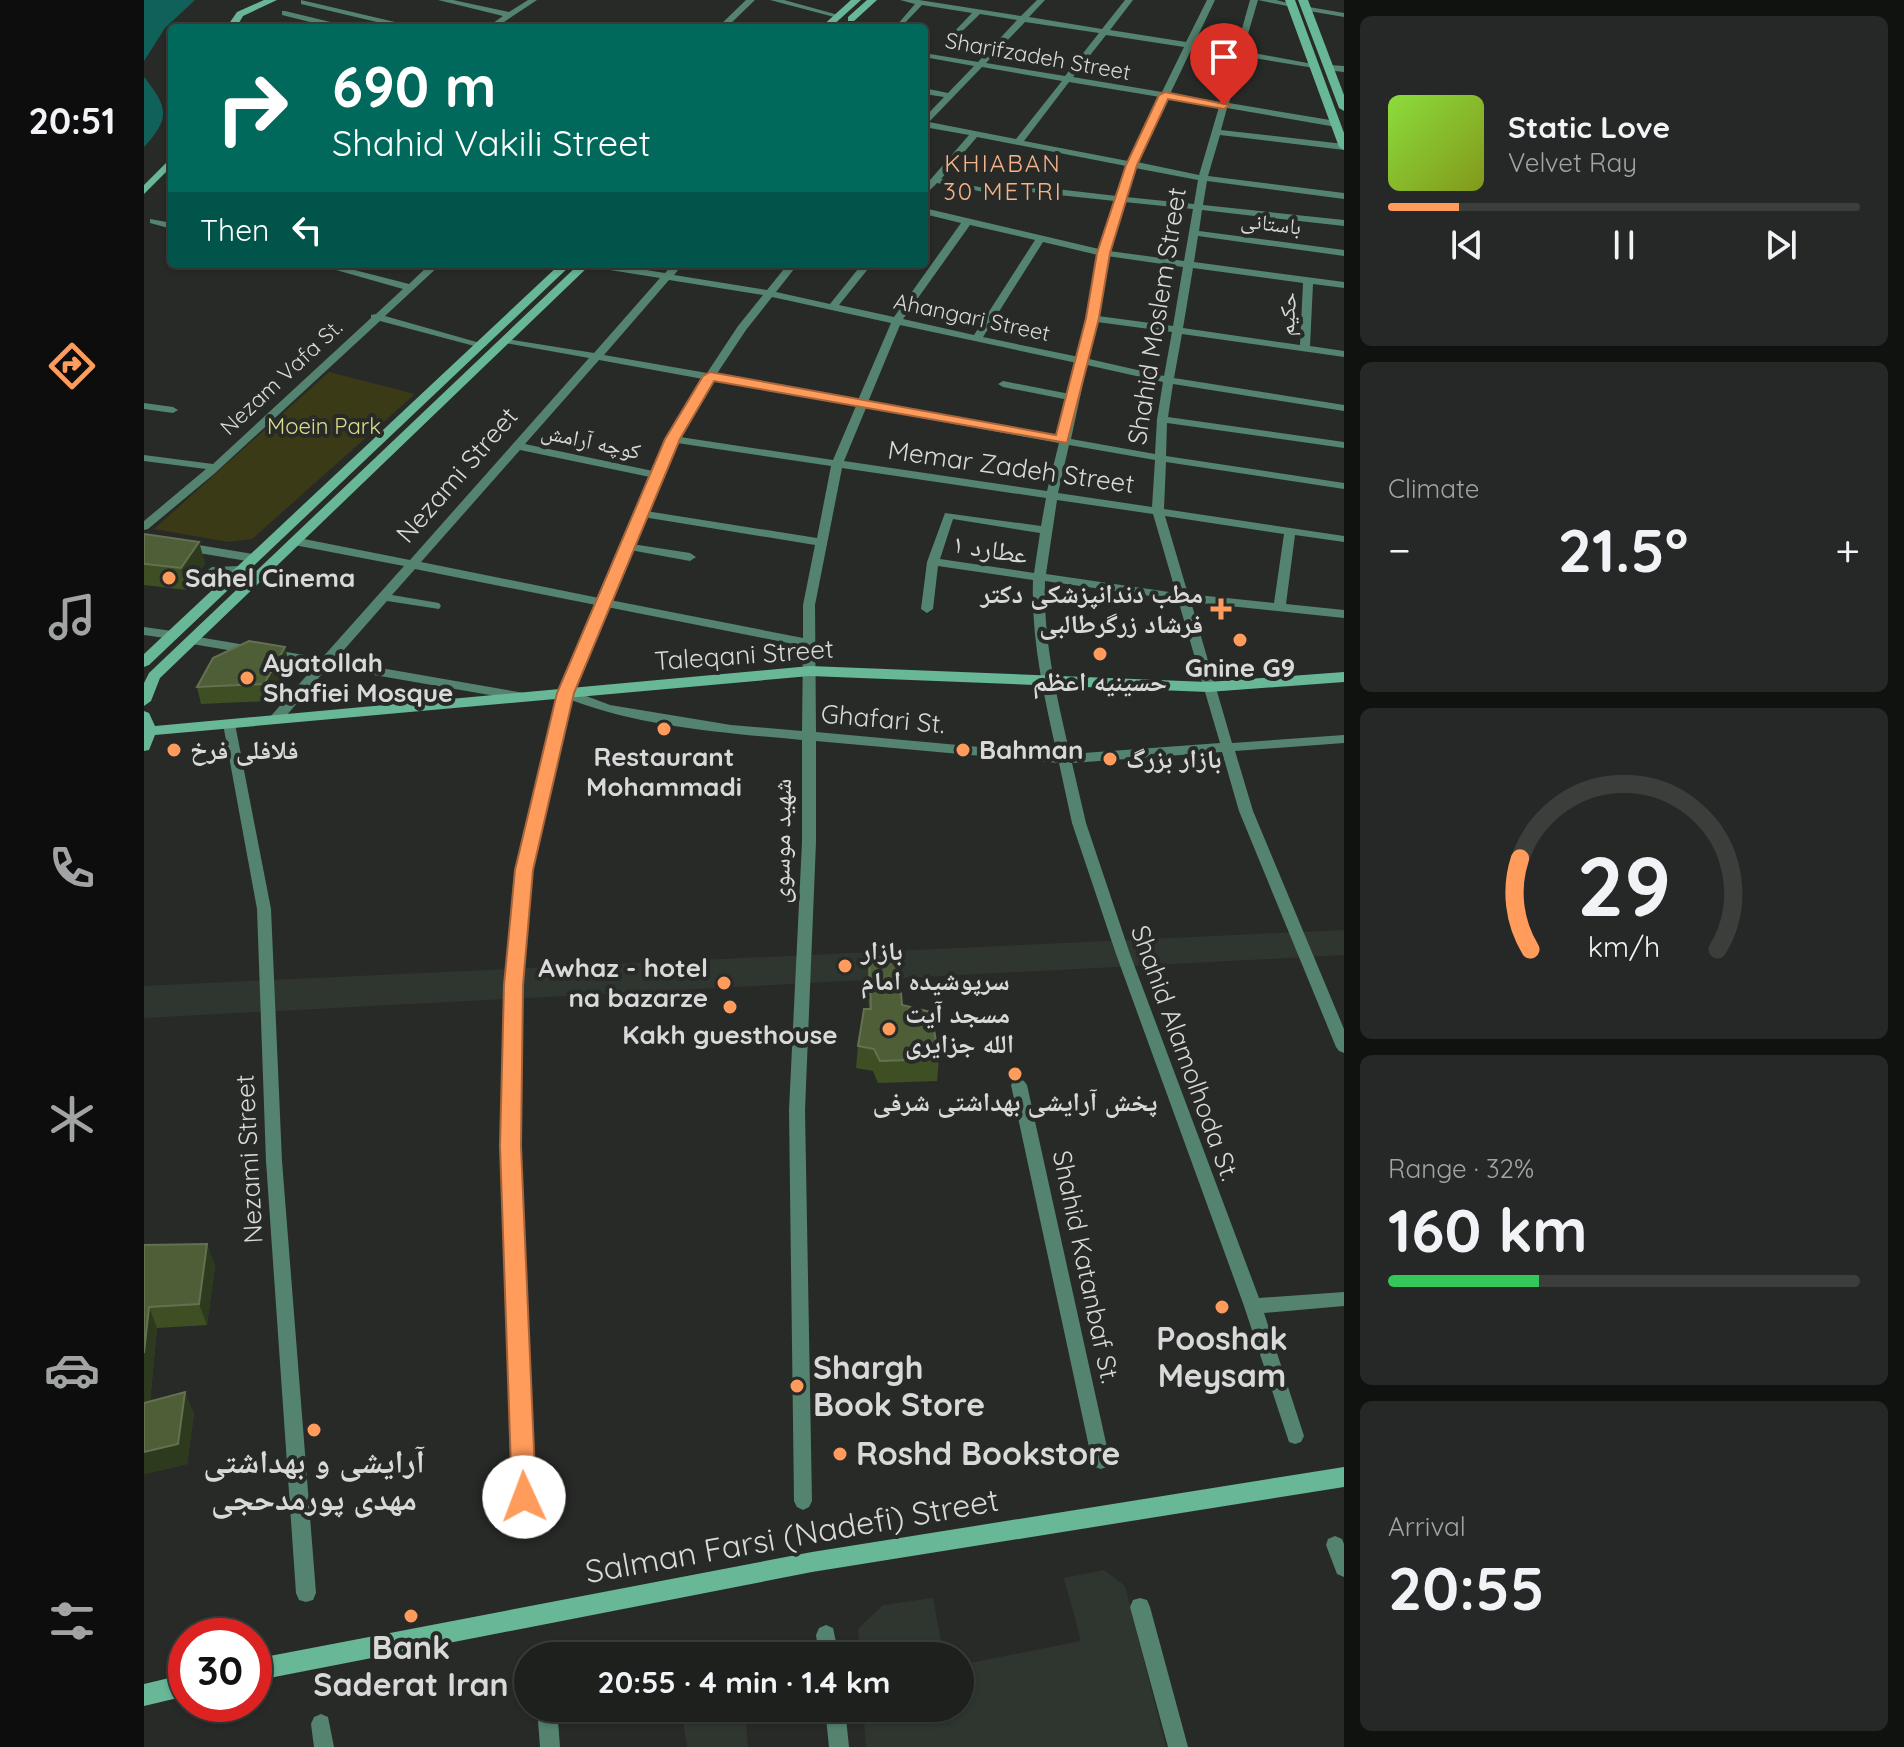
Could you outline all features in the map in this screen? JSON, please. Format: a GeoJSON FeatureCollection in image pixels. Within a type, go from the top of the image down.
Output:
{"type":"FeatureCollection","features":[{"type":"Feature","properties":{"kind":"main road"},"geometry":{"type":"LineString","coordinates":[[221,24],[231,12],[256,0]]}},
{"type":"Feature","properties":{"kind":"main road"},"geometry":{"type":"LineString","coordinates":[[234,24],[240,14],[272,0]]}},
{"type":"Feature","properties":{"kind":"main road"},"geometry":{"type":"LineString","coordinates":[[829,24],[856,0]]}},
{"type":"Feature","properties":{"kind":"main road"},"geometry":{"type":"LineString","coordinates":[[845,24],[872,0]]}},
{"type":"Feature","properties":{"kind":"main road"},"geometry":{"type":"LineString","coordinates":[[1291,3],[1344,147]]}},
{"type":"Feature","properties":{"kind":"main road"},"geometry":{"type":"LineString","coordinates":[[1305,4],[1344,108]]}},
{"type":"Feature","properties":{"kind":"main road"},"geometry":{"type":"LineString","coordinates":[[144,191],[168,164]]}},
{"type":"Feature","properties":{"kind":"main road"},"geometry":{"type":"LineString","coordinates":[[144,206],[168,180]]}},
{"type":"Feature","properties":{"kind":"main road"},"geometry":{"type":"LineString","coordinates":[[144,662],[562,268]]}},
{"type":"Feature","properties":{"kind":"main road"},"geometry":{"type":"LineString","coordinates":[[144,701],[154,676],[584,268]]}},
{"type":"Feature","properties":{"kind":"main road","name":"Taleqani Street"},"geometry":{"type":"LineString","coordinates":[[146,731],[810,671],[1208,687],[1344,677]]}},
{"type":"Feature","properties":{"kind":"main road","name":"Salman Farsi (Nadefi) Street"},"geometry":{"type":"LineString","coordinates":[[272,1667],[812,1562],[1344,1477]]}},
{"type":"Feature","properties":{"kind":"main road"},"geometry":{"type":"LineString","coordinates":[[144,1695],[168,1689]]}},
{"type":"Feature","properties":{"kind":"street"},"geometry":{"type":"LineString","coordinates":[[442,0],[510,15]]}},
{"type":"Feature","properties":{"kind":"street"},"geometry":{"type":"LineString","coordinates":[[496,24],[533,0]]}},
{"type":"Feature","properties":{"kind":"street"},"geometry":{"type":"LineString","coordinates":[[725,24],[751,0]]}},
{"type":"Feature","properties":{"kind":"street"},"geometry":{"type":"LineString","coordinates":[[774,0],[838,16]]}},
{"type":"Feature","properties":{"kind":"street"},"geometry":{"type":"LineString","coordinates":[[904,0],[1314,65]]}},
{"type":"Feature","properties":{"kind":"street"},"geometry":{"type":"LineString","coordinates":[[928,120],[1041,0]]}},
{"type":"Feature","properties":{"kind":"street"},"geometry":{"type":"LineString","coordinates":[[1018,142],[1129,0]]}},
{"type":"Feature","properties":{"kind":"street","name":"Shahid Alamolhoda St."},"geometry":{"type":"LineString","coordinates":[[1211,0],[1131,165],[1103,253],[1093,318],[1062,440],[1039,578],[1038,610],[1047,681],[1079,823],[1123,954],[1253,1306],[1295,1436]]}},
{"type":"Feature","properties":{"kind":"street","name":"Shahid Moslem Street"},"geometry":{"type":"LineString","coordinates":[[1254,0],[1203,178],[1162,419],[1158,511],[1246,811],[1344,1047]]}},
{"type":"Feature","properties":{"kind":"street"},"geometry":{"type":"LineString","coordinates":[[1262,0],[1291,3]]}},
{"type":"Feature","properties":{"kind":"street"},"geometry":{"type":"LineString","coordinates":[[304,2],[395,24]]}},
{"type":"Feature","properties":{"kind":"street"},"geometry":{"type":"LineString","coordinates":[[902,24],[920,3]]}},
{"type":"Feature","properties":{"kind":"street"},"geometry":{"type":"LineString","coordinates":[[1305,4],[1344,15]]}},
{"type":"Feature","properties":{"kind":"street"},"geometry":{"type":"LineString","coordinates":[[954,37],[978,12]]}},
{"type":"Feature","properties":{"kind":"street"},"geometry":{"type":"LineString","coordinates":[[285,13],[328,24]]}},
{"type":"Feature","properties":{"kind":"street","name":"Sharifzadeh Street"},"geometry":{"type":"LineString","coordinates":[[928,56],[1336,124]]}},
{"type":"Feature","properties":{"kind":"street"},"geometry":{"type":"LineString","coordinates":[[1329,68],[1344,69]]}},
{"type":"Feature","properties":{"kind":"street"},"geometry":{"type":"LineString","coordinates":[[928,92],[950,96]]}},
{"type":"Feature","properties":{"kind":"street"},"geometry":{"type":"LineString","coordinates":[[928,125],[1203,178],[1344,196]]}},
{"type":"Feature","properties":{"kind":"street"},"geometry":{"type":"LineString","coordinates":[[1216,132],[1344,147]]}},
{"type":"Feature","properties":{"kind":"street"},"geometry":{"type":"LineString","coordinates":[[928,188],[975,134]]}},
{"type":"Feature","properties":{"kind":"street"},"geometry":{"type":"LineString","coordinates":[[935,180],[981,190]]}},
{"type":"Feature","properties":{"kind":"street"},"geometry":{"type":"LineString","coordinates":[[1030,189],[1344,223]]}},
{"type":"Feature","properties":{"kind":"street"},"geometry":{"type":"LineString","coordinates":[[928,212],[1103,253],[1344,285]]}},
{"type":"Feature","properties":{"kind":"street","name":"شهید موسوی"},"geometry":{"type":"LineString","coordinates":[[803,1501],[797,1110],[809,842],[809,605],[837,464],[897,321],[968,220]]}},
{"type":"Feature","properties":{"kind":"street"},"geometry":{"type":"LineString","coordinates":[[153,221],[168,225]]}},
{"type":"Feature","properties":{"kind":"street","name":"باستانی"},"geometry":{"type":"LineString","coordinates":[[1193,233],[1344,253]]}},
{"type":"Feature","properties":{"kind":"street"},"geometry":{"type":"LineString","coordinates":[[977,338],[1041,238]]}},
{"type":"Feature","properties":{"kind":"street"},"geometry":{"type":"LineString","coordinates":[[335,268],[409,287]]}},
{"type":"Feature","properties":{"kind":"street","name":"Nezam Vafa St."},"geometry":{"type":"LineString","coordinates":[[144,527],[431,268]]}},
{"type":"Feature","properties":{"kind":"street","name":"Ahangari Street"},"geometry":{"type":"LineString","coordinates":[[612,268],[768,293],[1169,380],[1344,408]]}},
{"type":"Feature","properties":{"kind":"street","name":"Nezami Street"},"geometry":{"type":"LineString","coordinates":[[275,720],[675,268]]}},
{"type":"Feature","properties":{"kind":"street"},"geometry":{"type":"LineString","coordinates":[[525,1529],[510,1146],[513,985],[524,870],[566,693],[639,513],[673,439],[710,376],[768,293],[790,268]]}},
{"type":"Feature","properties":{"kind":"street"},"geometry":{"type":"LineString","coordinates":[[833,307],[864,268]]}},
{"type":"Feature","properties":{"kind":"street","name":"حکیم"},"geometry":{"type":"LineString","coordinates":[[1305,348],[1308,281]]}},
{"type":"Feature","properties":{"kind":"street"},"geometry":{"type":"LineString","coordinates":[[375,317],[482,345]]}},
{"type":"Feature","properties":{"kind":"street"},"geometry":{"type":"LineString","coordinates":[[1093,318],[1344,354]]}},
{"type":"Feature","properties":{"kind":"street"},"geometry":{"type":"LineString","coordinates":[[505,340],[1160,458],[1344,486]]}},
{"type":"Feature","properties":{"kind":"street"},"geometry":{"type":"LineString","coordinates":[[1003,384],[1073,398]]}},
{"type":"Feature","properties":{"kind":"street"},"geometry":{"type":"LineString","coordinates":[[144,406],[173,410]]}},
{"type":"Feature","properties":{"kind":"street"},"geometry":{"type":"LineString","coordinates":[[1162,419],[1344,445]]}},
{"type":"Feature","properties":{"kind":"street","name":"Memar Zadeh Street"},"geometry":{"type":"LineString","coordinates":[[673,439],[1344,539]]}},
{"type":"Feature","properties":{"kind":"street","name":"کوچه آرامش"},"geometry":{"type":"LineString","coordinates":[[517,446],[657,475]]}},
{"type":"Feature","properties":{"kind":"street"},"geometry":{"type":"LineString","coordinates":[[144,458],[213,467]]}},
{"type":"Feature","properties":{"kind":"street"},"geometry":{"type":"LineString","coordinates":[[639,513],[821,542]]}},
{"type":"Feature","properties":{"kind":"street"},"geometry":{"type":"LineString","coordinates":[[927,609],[933,562],[949,515],[1046,530]]}},
{"type":"Feature","properties":{"kind":"street"},"geometry":{"type":"LineString","coordinates":[[1280,607],[1290,531]]}},
{"type":"Feature","properties":{"kind":"street"},"geometry":{"type":"LineString","coordinates":[[144,540],[253,558]]}},
{"type":"Feature","properties":{"kind":"street"},"geometry":{"type":"LineString","coordinates":[[294,541],[809,643]]}},
{"type":"Feature","properties":{"kind":"street"},"geometry":{"type":"LineString","coordinates":[[625,546],[690,557]]}},
{"type":"Feature","properties":{"kind":"street","name":"عطارد ۱"},"geometry":{"type":"LineString","coordinates":[[933,562],[1181,597],[1344,614]]}},
{"type":"Feature","properties":{"kind":"street"},"geometry":{"type":"LineString","coordinates":[[212,571],[240,570]]}},
{"type":"Feature","properties":{"kind":"street"},"geometry":{"type":"LineString","coordinates":[[384,597],[435,606]]}},
{"type":"Feature","properties":{"kind":"street"},"geometry":{"type":"LineString","coordinates":[[144,631],[172,635]]}},
{"type":"Feature","properties":{"kind":"street"},"geometry":{"type":"LineString","coordinates":[[192,640],[524,697]]}},
{"type":"Feature","properties":{"kind":"street","name":"Ghafari St."},"geometry":{"type":"LineString","coordinates":[[566,693],[608,709],[809,737],[1064,759],[1344,739]]}},
{"type":"Feature","properties":{"kind":"street","name":"Nezami Street"},"geometry":{"type":"LineString","coordinates":[[229,724],[264,909],[274,1161],[306,1593]]}},
{"type":"Feature","properties":{"kind":"street","name":"Shahid Katanbaf St."},"geometry":{"type":"LineString","coordinates":[[1019,1085],[1101,1461]]}},
{"type":"Feature","properties":{"kind":"street"},"geometry":{"type":"LineString","coordinates":[[1253,1306],[1344,1299]]}},
{"type":"Feature","properties":{"kind":"street"},"geometry":{"type":"LineString","coordinates":[[1335,1545],[1344,1568]]}},
{"type":"Feature","properties":{"kind":"street"},"geometry":{"type":"LineString","coordinates":[[1140,1607],[1178,1747]]}},
{"type":"Feature","properties":{"kind":"street"},"geometry":{"type":"LineString","coordinates":[[826,1635],[827,1642]]}},
{"type":"Feature","properties":{"kind":"street"},"geometry":{"type":"LineString","coordinates":[[548,1722],[550,1747]]}},
{"type":"Feature","properties":{"kind":"street"},"geometry":{"type":"LineString","coordinates":[[836,1722],[839,1747]]}},
{"type":"Feature","properties":{"kind":"street"},"geometry":{"type":"LineString","coordinates":[[321,1724],[324,1747]]}},
{"type":"Feature","properties":{"kind":"shaded area","name":"بازار سرپوشیده امام"},"geometry":{"type":"Polygon","coordinates":[[[1344,930],[1344,955],[144,1018],[144,986],[1344,930]]]}},
{"type":"Feature","properties":{"kind":"shaded area"},"geometry":{"type":"Polygon","coordinates":[[[1104,1570],[1125,1586],[1166,1747],[866,1747],[864,1722],[974,1722],[974,1662],[1081,1641],[1064,1578],[1104,1570]]]}},
{"type":"Feature","properties":{"kind":"shaded area"},"geometry":{"type":"Polygon","coordinates":[[[933,1598],[941,1642],[859,1642],[858,1629],[883,1605],[933,1598]]]}},
{"type":"Feature","properties":{"kind":"shaded area"},"geometry":{"type":"Polygon","coordinates":[[[683,1722],[746,1722],[748,1747],[687,1747],[683,1722]]]}},
{"type":"Feature","properties":{"kind":"green space","name":"Moein Park"},"geometry":{"type":"Polygon","coordinates":[[[329,372],[415,394],[252,539],[228,542],[154,529],[329,372]]]}},
{"type":"Feature","properties":{"kind":"water"},"geometry":{"type":"Polygon","coordinates":[[[144,0],[195,0],[168,24],[144,61],[144,0]]]}},
{"type":"Feature","properties":{"kind":"water"},"geometry":{"type":"Polygon","coordinates":[[[144,77],[158,97],[163,112],[159,128],[144,147],[144,77]]]}},
{"type":"Feature","properties":{"kind":"building"},"geometry":{"type":"Polygon","coordinates":[[[144,534],[199,542],[181,568],[144,564],[144,534]]]}},
{"type":"Feature","properties":{"kind":"building"},"geometry":{"type":"Polygon","coordinates":[[[249,641],[285,647],[264,684],[197,687],[213,658],[249,641]]]}},
{"type":"Feature","properties":{"kind":"building","name":"مسجد آیت الله جزایری"},"geometry":{"type":"Polygon","coordinates":[[[898,956],[902,1005],[931,1012],[939,1059],[880,1061],[874,1049],[858,1046],[864,1009],[871,1009],[869,957],[898,956]]]}},
{"type":"Feature","properties":{"kind":"building"},"geometry":{"type":"Polygon","coordinates":[[[207,1244],[199,1304],[149,1307],[144,1353],[144,1245],[207,1244]]]}},
{"type":"Feature","properties":{"kind":"building"},"geometry":{"type":"Polygon","coordinates":[[[185,1392],[178,1444],[144,1452],[144,1403],[185,1392]]]}},
{"type":"Feature","properties":{"kind":"place","name":"Sahel Cinema"},"geometry":{"type":"Point","coordinates":[169,578]}},
{"type":"Feature","properties":{"kind":"place","name":"مطب دندانپزشکی دکتر فرشاد زرگرطالبی"},"geometry":{"type":"Point","coordinates":[1221,609]}},
{"type":"Feature","properties":{"kind":"place","name":"Gnine G9"},"geometry":{"type":"Point","coordinates":[1240,640]}},
{"type":"Feature","properties":{"kind":"place","name":"حسینیه اعظم"},"geometry":{"type":"Point","coordinates":[1100,654]}},
{"type":"Feature","properties":{"kind":"place","name":"Ayatollah Shafiei Mosque"},"geometry":{"type":"Point","coordinates":[247,678]}},
{"type":"Feature","properties":{"kind":"place","name":"Restaurant Mohammadi"},"geometry":{"type":"Point","coordinates":[664,729]}},
{"type":"Feature","properties":{"kind":"place","name":"فلافلی فرخ"},"geometry":{"type":"Point","coordinates":[174,750]}},
{"type":"Feature","properties":{"kind":"place","name":"Bahman"},"geometry":{"type":"Point","coordinates":[963,750]}},
{"type":"Feature","properties":{"kind":"place","name":"بازار بزرگ"},"geometry":{"type":"Point","coordinates":[1110,759]}},
{"type":"Feature","properties":{"kind":"place","name":"بازار سرپوشیده امام"},"geometry":{"type":"Point","coordinates":[845,966]}},
{"type":"Feature","properties":{"kind":"place","name":"Awhaz - hotel na bazarze"},"geometry":{"type":"Point","coordinates":[724,983]}},
{"type":"Feature","properties":{"kind":"place","name":"Kakh guesthouse"},"geometry":{"type":"Point","coordinates":[730,1007]}},
{"type":"Feature","properties":{"kind":"place","name":"مسجد آیت الله جزایری"},"geometry":{"type":"Point","coordinates":[889,1029]}},
{"type":"Feature","properties":{"kind":"place","name":"پخش آرایشی بهداشتی شرفی"},"geometry":{"type":"Point","coordinates":[1015,1074]}},
{"type":"Feature","properties":{"kind":"place","name":"Pooshak Meysam"},"geometry":{"type":"Point","coordinates":[1222,1307]}},
{"type":"Feature","properties":{"kind":"place","name":"Shargh Book Store"},"geometry":{"type":"Point","coordinates":[797,1386]}},
{"type":"Feature","properties":{"kind":"place","name":"آرایشی و بهداشتی مهدی پورمدحجی"},"geometry":{"type":"Point","coordinates":[314,1430]}},
{"type":"Feature","properties":{"kind":"place","name":"Roshd Bookstore"},"geometry":{"type":"Point","coordinates":[840,1454]}},
{"type":"Feature","properties":{"kind":"place","name":"Bank Saderat Iran"},"geometry":{"type":"Point","coordinates":[411,1616]}},
{"type":"Feature","properties":{"kind":"district","name":"KHIABAN 30 METRI"},"geometry":{"type":"Point","coordinates":[1003,178]}},
{"type":"Feature","properties":{"kind":"route"},"geometry":{"type":"LineString","coordinates":[[524,1497],[510,1146],[513,985],[524,870],[566,693],[625,546],[673,439],[710,376],[1062,440],[1093,318],[1103,253],[1131,165],[1165,95],[1224,105]]}}]}
